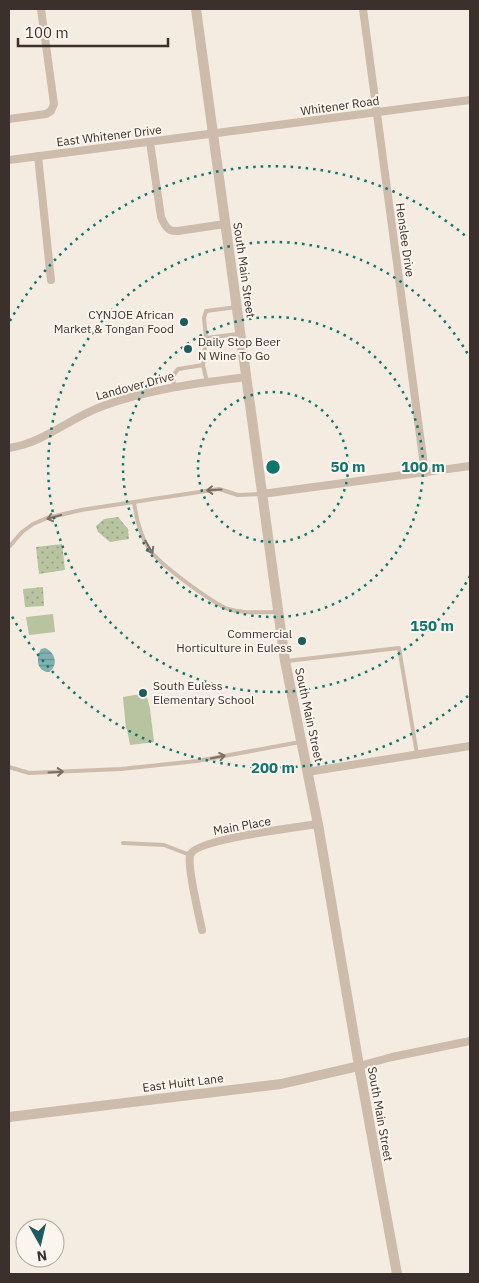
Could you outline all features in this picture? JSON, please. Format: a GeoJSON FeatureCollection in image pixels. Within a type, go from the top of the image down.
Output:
{"type":"FeatureCollection","features":[{"type":"Feature","properties":{"kind":"street"},"geometry":{"type":"LineString","coordinates":[[9,119],[46,114],[51,111],[54,104],[41,9]]}},
{"type":"Feature","properties":{"kind":"street","name":"South Main Street"},"geometry":{"type":"LineString","coordinates":[[196,9],[285,661],[318,824],[397,1274]]}},
{"type":"Feature","properties":{"kind":"street","name":"Henslee Drive"},"geometry":{"type":"LineString","coordinates":[[363,9],[425,473]]}},
{"type":"Feature","properties":{"kind":"street","name":"Whitener Road"},"geometry":{"type":"LineString","coordinates":[[212,134],[470,100]]}},
{"type":"Feature","properties":{"kind":"street","name":"East Whitener Drive"},"geometry":{"type":"LineString","coordinates":[[9,160],[212,134]]}},
{"type":"Feature","properties":{"kind":"street"},"geometry":{"type":"LineString","coordinates":[[150,142],[161,217],[166,228],[178,232],[225,224]]}},
{"type":"Feature","properties":{"kind":"street"},"geometry":{"type":"LineString","coordinates":[[38,156],[50,280]]}},
{"type":"Feature","properties":{"kind":"street","name":"Landover Drive"},"geometry":{"type":"LineString","coordinates":[[9,448],[21,446],[49,435],[104,405],[174,387],[246,377]]}},
{"type":"Feature","properties":{"kind":"street"},"geometry":{"type":"LineString","coordinates":[[262,494],[470,466]]}},
{"type":"Feature","properties":{"kind":"street"},"geometry":{"type":"LineString","coordinates":[[307,772],[470,746]]}},
{"type":"Feature","properties":{"kind":"street","name":"Main Place"},"geometry":{"type":"LineString","coordinates":[[190,855],[200,846],[214,841],[318,824]]}},
{"type":"Feature","properties":{"kind":"street"},"geometry":{"type":"LineString","coordinates":[[190,855],[202,930]]}},
{"type":"Feature","properties":{"kind":"street"},"geometry":{"type":"LineString","coordinates":[[359,1066],[392,1057],[470,1041]]}},
{"type":"Feature","properties":{"kind":"street","name":"East Huitt Lane"},"geometry":{"type":"LineString","coordinates":[[9,1117],[281,1084],[359,1066]]}},
{"type":"Feature","properties":{"kind":"lane"},"geometry":{"type":"LineString","coordinates":[[207,382],[203,365],[206,338],[204,318],[206,311],[237,307]]}},
{"type":"Feature","properties":{"kind":"lane"},"geometry":{"type":"LineString","coordinates":[[206,338],[240,333]]}},
{"type":"Feature","properties":{"kind":"lane"},"geometry":{"type":"LineString","coordinates":[[174,387],[172,376],[178,369],[203,365]]}},
{"type":"Feature","properties":{"kind":"lane"},"geometry":{"type":"LineString","coordinates":[[9,547],[22,532],[33,524],[47,518],[81,510],[219,488],[238,495],[262,494]]}},
{"type":"Feature","properties":{"kind":"lane"},"geometry":{"type":"LineString","coordinates":[[134,502],[136,517],[148,548],[157,559],[191,585],[213,601],[229,609],[251,613],[278,612]]}},
{"type":"Feature","properties":{"kind":"lane"},"geometry":{"type":"LineString","coordinates":[[285,661],[399,648],[417,754]]}},
{"type":"Feature","properties":{"kind":"lane"},"geometry":{"type":"LineString","coordinates":[[9,767],[29,773],[121,769],[197,761],[301,742]]}},
{"type":"Feature","properties":{"kind":"lane"},"geometry":{"type":"LineString","coordinates":[[123,843],[164,845],[190,855]]}},
{"type":"Feature","properties":{"kind":"green space"},"geometry":{"type":"Polygon","coordinates":[[[118,517],[128,529],[129,539],[110,542],[98,532],[96,526],[104,519],[118,517]]]}},
{"type":"Feature","properties":{"kind":"green space"},"geometry":{"type":"Polygon","coordinates":[[[62,544],[65,570],[39,574],[36,547],[62,544]]]}},
{"type":"Feature","properties":{"kind":"green space"},"geometry":{"type":"Polygon","coordinates":[[[43,587],[44,606],[25,607],[23,589],[43,587]]]}},
{"type":"Feature","properties":{"kind":"green space"},"geometry":{"type":"Polygon","coordinates":[[[53,614],[55,632],[29,635],[26,617],[53,614]]]}},
{"type":"Feature","properties":{"kind":"green space"},"geometry":{"type":"Polygon","coordinates":[[[146,693],[154,742],[130,745],[126,729],[123,697],[146,693]]]}},
{"type":"Feature","properties":{"kind":"water"},"geometry":{"type":"Polygon","coordinates":[[[45,648],[51,652],[55,662],[49,672],[42,670],[38,664],[39,652],[45,648]]]}},
{"type":"Feature","properties":{"kind":"place","name":"CYNJOE African Market & Tongan Food"},"geometry":{"type":"Point","coordinates":[184,322]}},
{"type":"Feature","properties":{"kind":"place","name":"Daily Stop Beer N Wine To Go"},"geometry":{"type":"Point","coordinates":[188,349]}},
{"type":"Feature","properties":{"kind":"place","name":"Commercial Horticulture in Euless"},"geometry":{"type":"Point","coordinates":[302,641]}},
{"type":"Feature","properties":{"kind":"place","name":"South Euless Elementary School"},"geometry":{"type":"Point","coordinates":[143,693]}}]}
